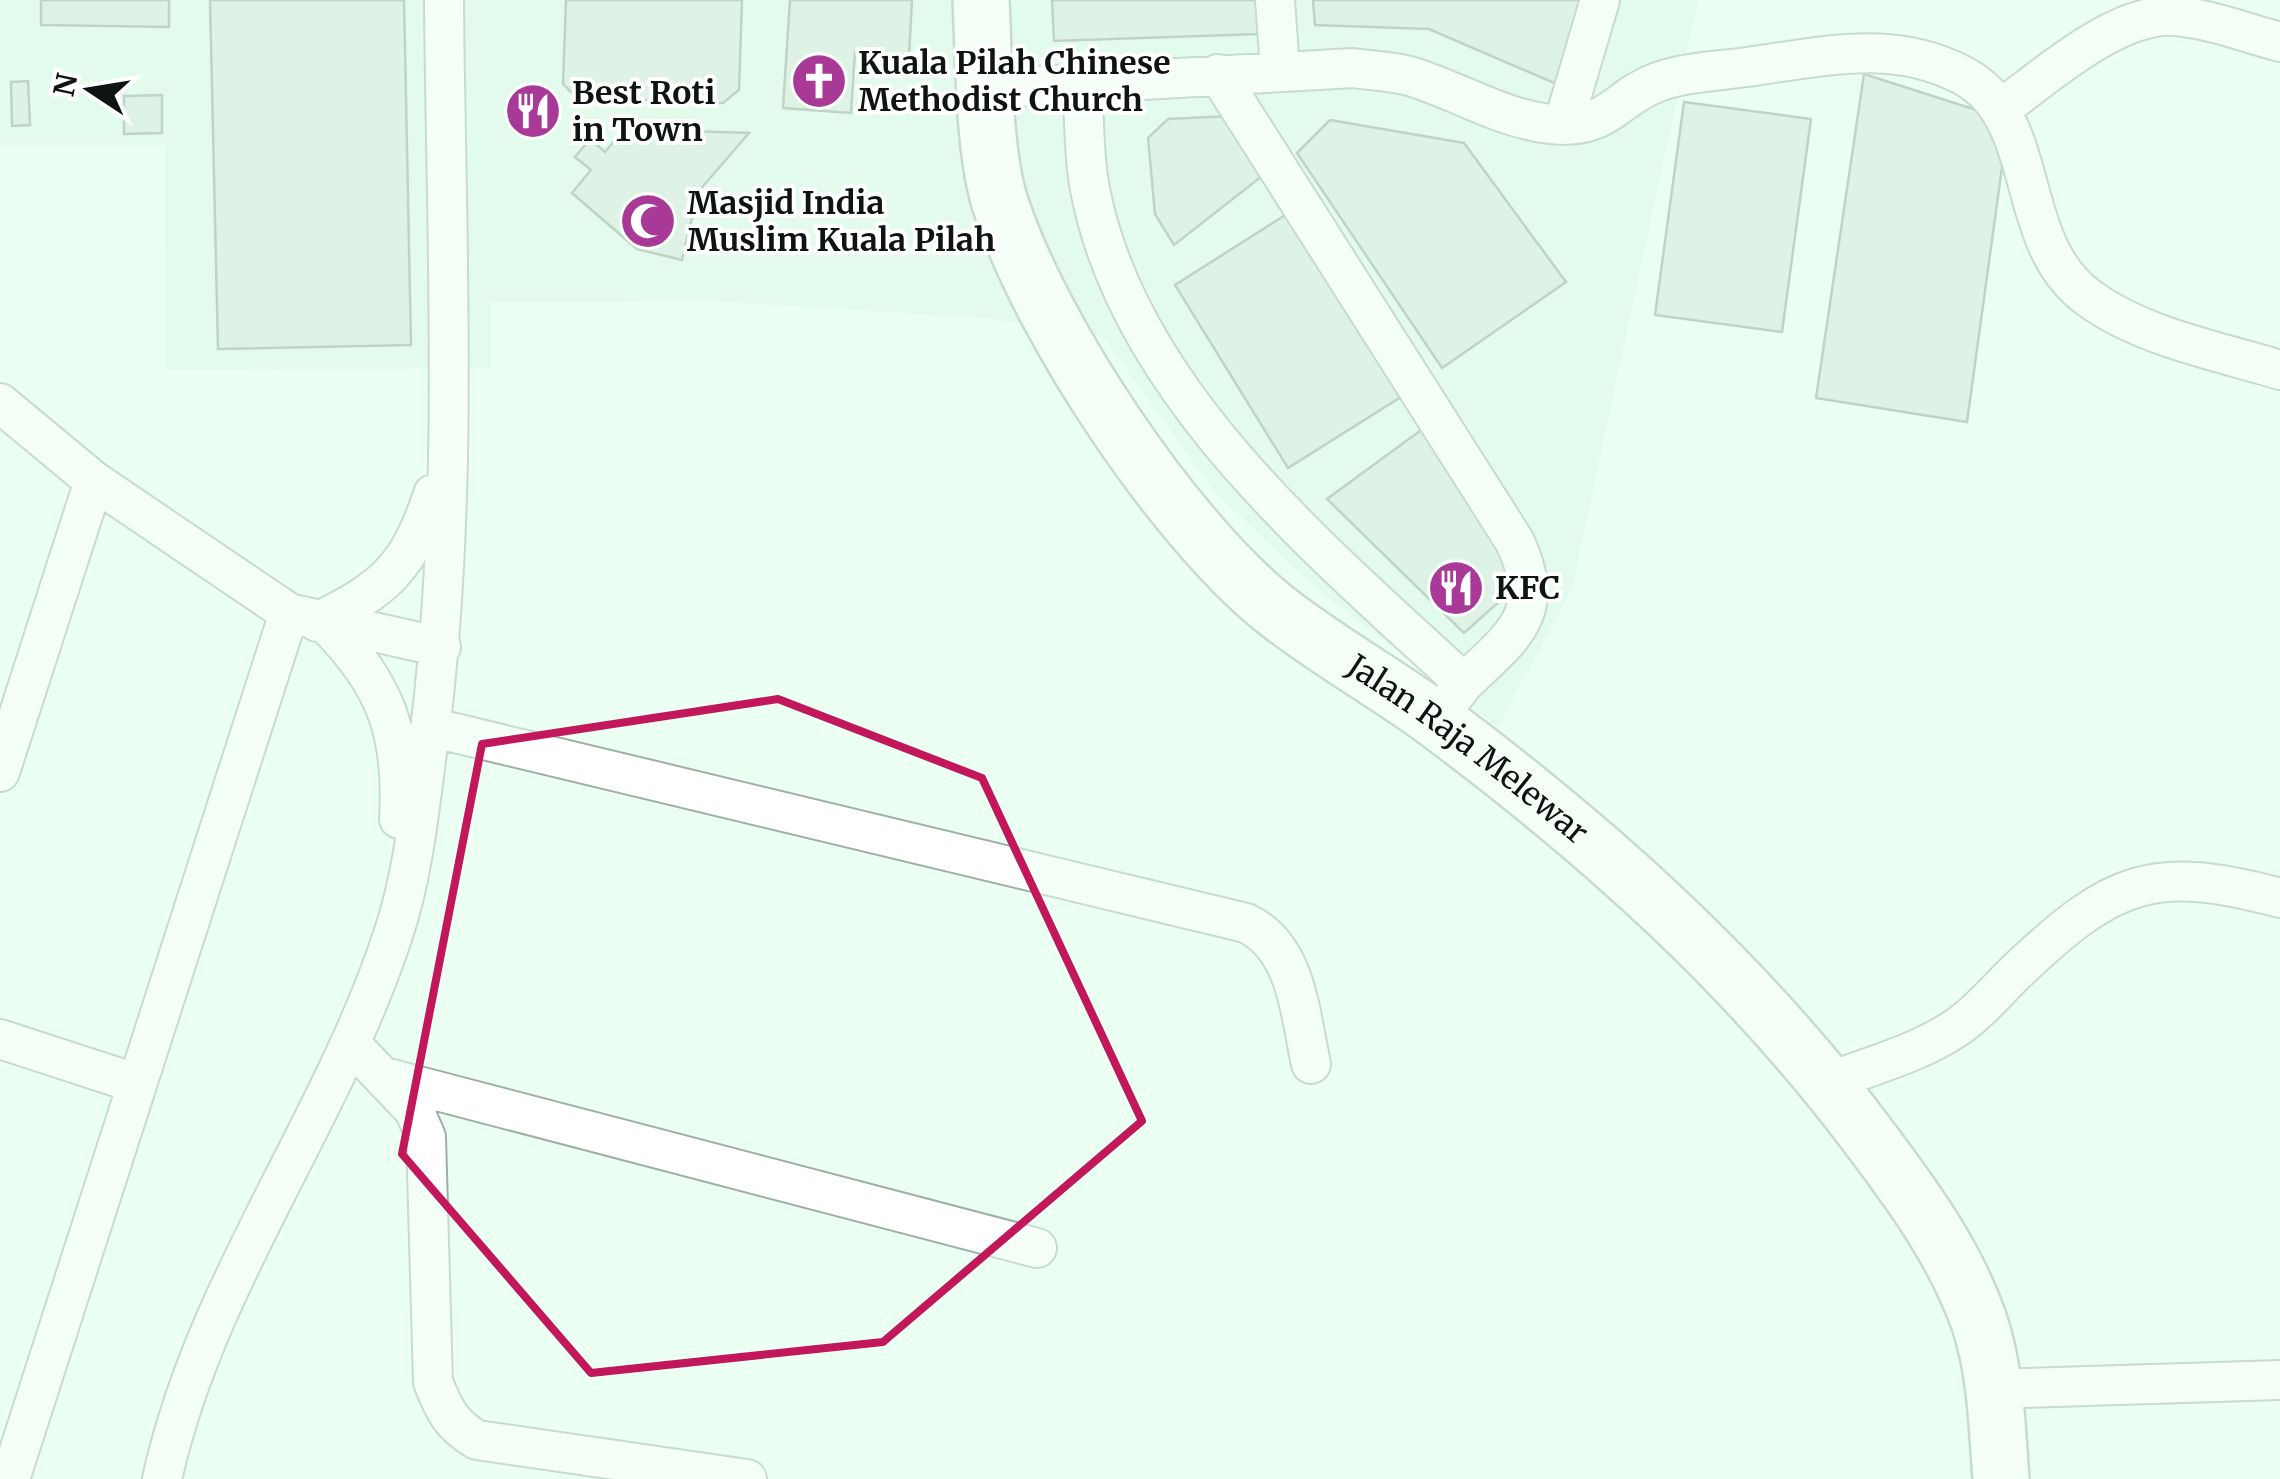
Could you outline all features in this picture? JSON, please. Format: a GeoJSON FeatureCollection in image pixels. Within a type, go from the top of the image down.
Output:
{"type":"FeatureCollection","features":[{"type":"Feature","properties":{"kind":"highway","name":"Jalan Raja Melewar"},"geometry":{"type":"LineString","coordinates":[[981,0],[985,89],[1000,203],[1044,303],[1139,460],[1205,540],[1272,607],[1450,702],[1742,983],[1828,1082],[1948,1247],[1980,1324],[1994,1389],[2001,1479]]}},
{"type":"Feature","properties":{"kind":"street"},"geometry":{"type":"LineString","coordinates":[[162,1479],[174,1422],[210,1330],[351,1044],[402,906],[441,648],[447,418],[444,0]]}},
{"type":"Feature","properties":{"kind":"street"},"geometry":{"type":"LineString","coordinates":[[1274,0],[1280,70]]}},
{"type":"Feature","properties":{"kind":"street"},"geometry":{"type":"LineString","coordinates":[[1563,125],[1600,0]]}},
{"type":"Feature","properties":{"kind":"street"},"geometry":{"type":"LineString","coordinates":[[2002,108],[2076,53],[2148,18],[2176,16],[2280,42]]}},
{"type":"Feature","properties":{"kind":"street"},"geometry":{"type":"LineString","coordinates":[[985,89],[1353,68],[1409,76],[1528,122],[1563,125],[1597,122],[1656,82],[1849,51],[1912,55],[1964,75],[2002,108],[2035,222],[2049,251],[2088,298],[2150,329],[2280,370]]}},
{"type":"Feature","properties":{"kind":"street"},"geometry":{"type":"LineString","coordinates":[[1082,83],[1090,189],[1118,282],[1158,353],[1192,402],[1283,515],[1450,702],[1516,633],[1530,602],[1529,572],[1515,542],[1218,74]]}},
{"type":"Feature","properties":{"kind":"street"},"geometry":{"type":"LineString","coordinates":[[0,403],[94,482],[310,620],[374,680],[387,704],[398,750],[400,808],[392,937]]}},
{"type":"Feature","properties":{"kind":"street"},"geometry":{"type":"LineString","coordinates":[[10,1479],[135,1083],[310,620],[384,585],[419,538],[439,475],[447,418]]}},
{"type":"Feature","properties":{"kind":"street"},"geometry":{"type":"LineString","coordinates":[[0,772],[94,482]]}},
{"type":"Feature","properties":{"kind":"street"},"geometry":{"type":"LineString","coordinates":[[310,620],[441,648]]}},
{"type":"Feature","properties":{"kind":"street"},"geometry":{"type":"LineString","coordinates":[[430,727],[1246,923],[1267,933],[1289,969],[1311,1064]]}},
{"type":"Feature","properties":{"kind":"street"},"geometry":{"type":"LineString","coordinates":[[1828,1082],[1957,1028],[2050,940],[2097,904],[2136,885],[2172,879],[2218,882],[2280,898]]}},
{"type":"Feature","properties":{"kind":"street"},"geometry":{"type":"LineString","coordinates":[[0,1040],[135,1083]]}},
{"type":"Feature","properties":{"kind":"street"},"geometry":{"type":"LineString","coordinates":[[351,1044],[414,1110],[426,1137],[433,1382],[447,1417],[457,1428],[477,1440],[747,1479]]}},
{"type":"Feature","properties":{"kind":"street"},"geometry":{"type":"LineString","coordinates":[[384,1077],[1037,1248]]}},
{"type":"Feature","properties":{"kind":"street"},"geometry":{"type":"LineString","coordinates":[[1994,1389],[2280,1380]]}},
{"type":"Feature","properties":{"kind":"highlighted area"},"geometry":{"type":"Polygon","coordinates":[[[778,699],[982,778],[1142,1121],[883,1342],[591,1373],[402,1154],[482,744],[778,699]]]}},
{"type":"Feature","properties":{"kind":"shaded area"},"geometry":{"type":"Polygon","coordinates":[[[0,0],[1698,0],[1572,589],[1498,727],[1316,589],[1214,491],[1103,337],[985,318],[712,301],[491,302],[491,368],[166,370],[165,145],[0,145],[0,0]]]}},
{"type":"Feature","properties":{"kind":"building"},"geometry":{"type":"Polygon","coordinates":[[[41,0],[169,0],[169,27],[41,25],[41,0]]]}},
{"type":"Feature","properties":{"kind":"building"},"geometry":{"type":"Polygon","coordinates":[[[210,0],[404,0],[411,345],[218,349],[210,0]]]}},
{"type":"Feature","properties":{"kind":"building"},"geometry":{"type":"Polygon","coordinates":[[[566,0],[742,0],[739,90],[723,103],[577,98],[563,84],[566,0]]]}},
{"type":"Feature","properties":{"kind":"building","name":"Kuala Pilah Chinese Methodist Church"},"geometry":{"type":"Polygon","coordinates":[[[790,0],[912,0],[909,55],[855,52],[851,113],[783,108],[790,0]]]}},
{"type":"Feature","properties":{"kind":"building"},"geometry":{"type":"Polygon","coordinates":[[[1052,0],[1257,0],[1258,34],[1054,41],[1052,0]]]}},
{"type":"Feature","properties":{"kind":"building"},"geometry":{"type":"Polygon","coordinates":[[[1313,0],[1590,0],[1559,85],[1429,29],[1315,25],[1313,0]]]}},
{"type":"Feature","properties":{"kind":"building"},"geometry":{"type":"Polygon","coordinates":[[[1864,74],[1986,113],[2004,153],[1967,422],[1816,398],[1864,74]]]}},
{"type":"Feature","properties":{"kind":"building"},"geometry":{"type":"Polygon","coordinates":[[[28,81],[30,125],[12,126],[11,82],[28,81]]]}},
{"type":"Feature","properties":{"kind":"building"},"geometry":{"type":"Polygon","coordinates":[[[162,95],[162,133],[124,134],[124,96],[162,95]]]}},
{"type":"Feature","properties":{"kind":"building"},"geometry":{"type":"Polygon","coordinates":[[[1684,102],[1811,119],[1782,332],[1655,315],[1684,102]]]}},
{"type":"Feature","properties":{"kind":"building"},"geometry":{"type":"Polygon","coordinates":[[[1231,116],[1266,173],[1174,245],[1155,214],[1148,138],[1168,119],[1231,116]]]}},
{"type":"Feature","properties":{"kind":"building"},"geometry":{"type":"Polygon","coordinates":[[[1330,120],[1464,143],[1566,282],[1442,368],[1297,153],[1330,120]]]}},
{"type":"Feature","properties":{"kind":"building","name":"Masjid India Muslim Kuala Pilah"},"geometry":{"type":"Polygon","coordinates":[[[624,129],[749,133],[698,192],[682,260],[637,249],[572,193],[591,170],[575,157],[590,139],[605,152],[624,129]]]}},
{"type":"Feature","properties":{"kind":"building"},"geometry":{"type":"Polygon","coordinates":[[[1290,212],[1404,395],[1288,468],[1175,285],[1290,212]]]}},
{"type":"Feature","properties":{"kind":"building"},"geometry":{"type":"Polygon","coordinates":[[[1428,425],[1519,584],[1464,633],[1327,499],[1428,425]]]}},
{"type":"Feature","properties":{"kind":"place","name":"Kuala Pilah Chinese Methodist Church"},"geometry":{"type":"Point","coordinates":[819,81]}},
{"type":"Feature","properties":{"kind":"place","name":"Best Roti in Town"},"geometry":{"type":"Point","coordinates":[533,111]}},
{"type":"Feature","properties":{"kind":"place","name":"Masjid India Muslim Kuala Pilah"},"geometry":{"type":"Point","coordinates":[648,221]}},
{"type":"Feature","properties":{"kind":"place","name":"KFC"},"geometry":{"type":"Point","coordinates":[1456,588]}}]}
